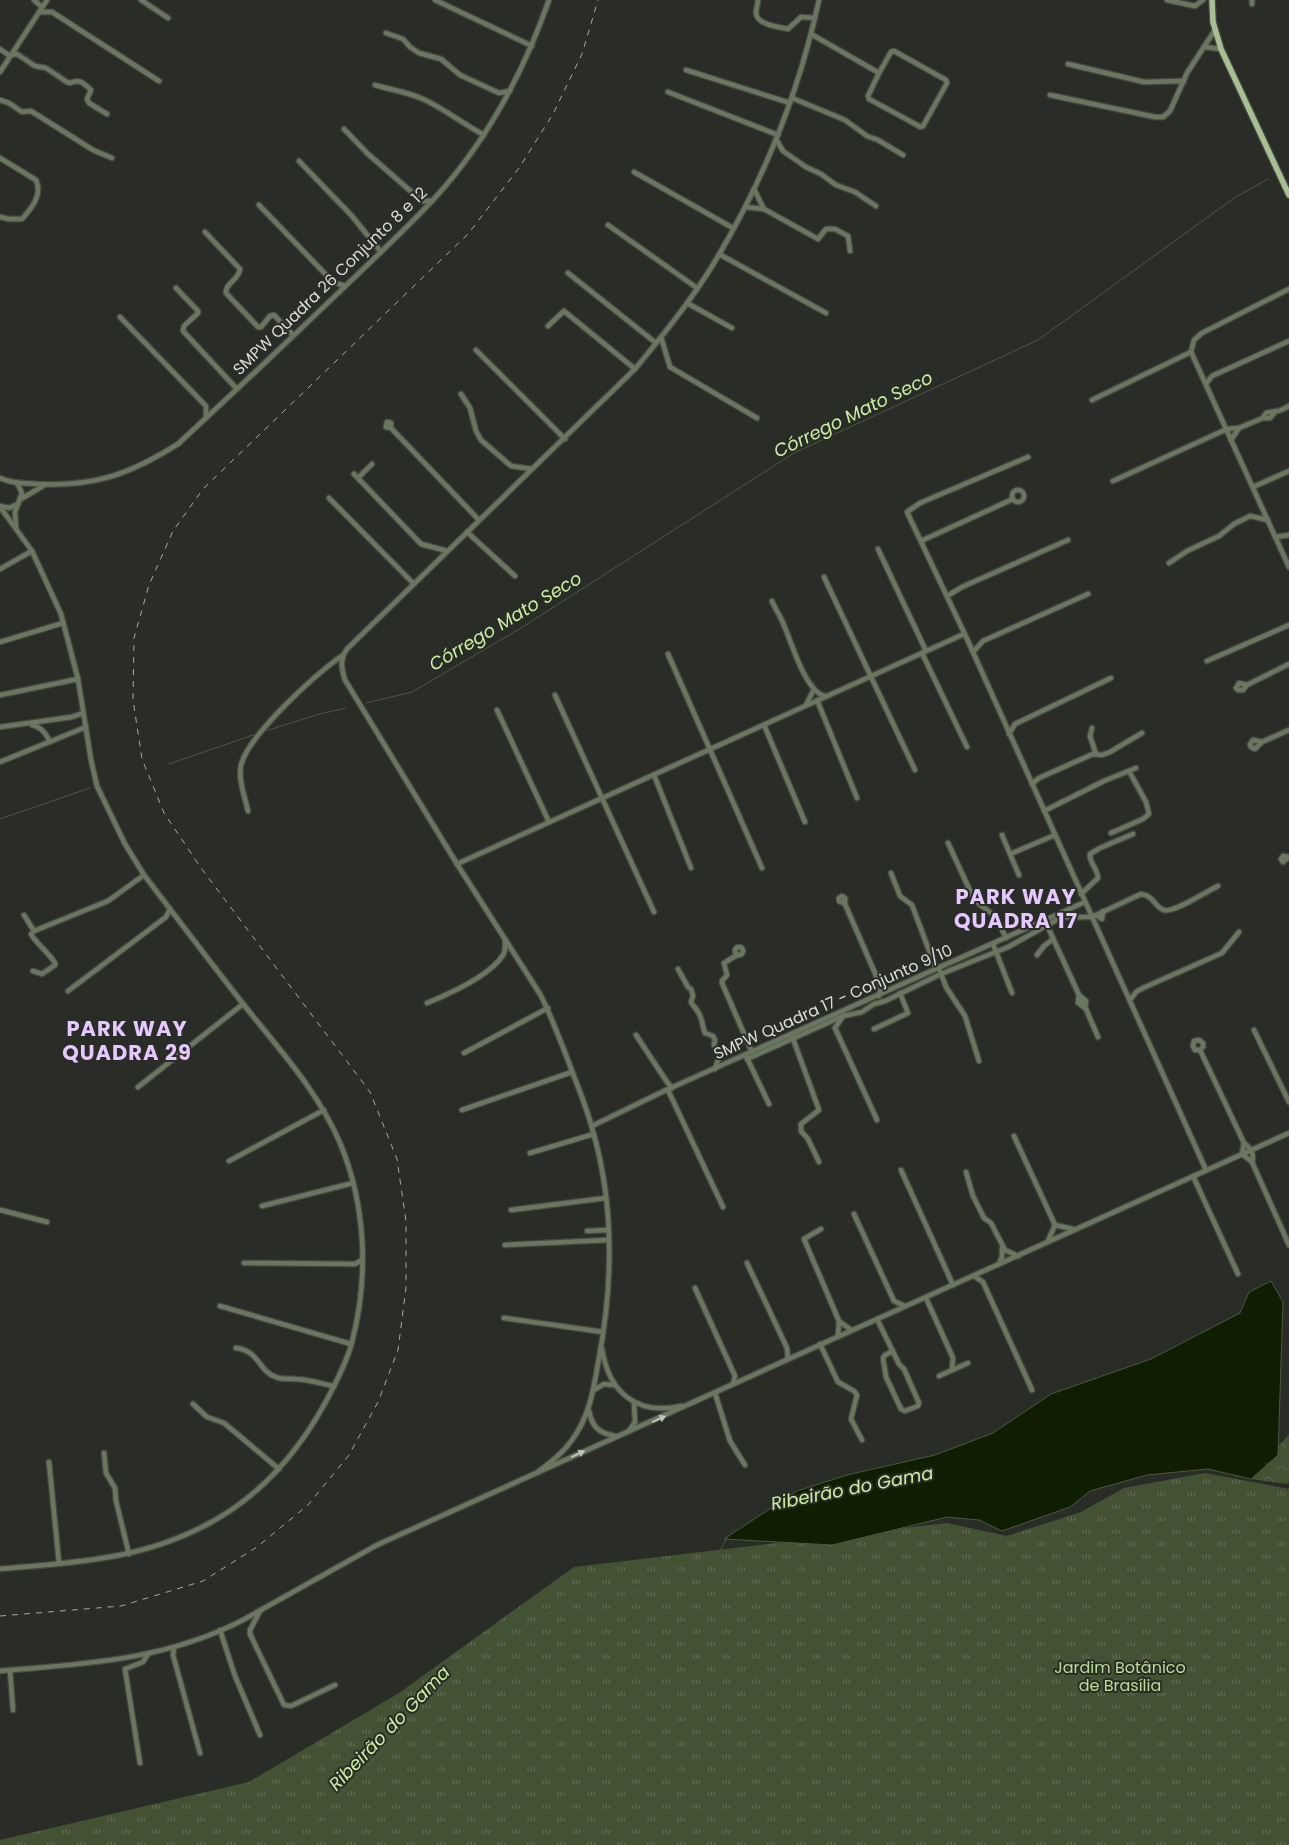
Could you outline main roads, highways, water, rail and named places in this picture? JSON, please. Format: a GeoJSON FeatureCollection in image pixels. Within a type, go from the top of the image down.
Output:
{"type":"FeatureCollection","features":[{"type":"Feature","properties":{"kind":"main road"},"geometry":{"type":"LineString","coordinates":[[1212,0],[1215,30],[1221,49],[1289,196]]}},
{"type":"Feature","properties":{"kind":"water"},"geometry":{"type":"Polygon","coordinates":[[[1271,1281],[1283,1302],[1278,1455],[1251,1479],[1208,1469],[1147,1475],[1090,1491],[1070,1507],[1002,1531],[979,1520],[947,1517],[832,1545],[724,1539],[797,1491],[847,1475],[935,1455],[993,1433],[1051,1394],[1151,1359],[1240,1313],[1249,1292],[1271,1281]]]}},
{"type":"Feature","properties":{"kind":"waterway","name":"Córrego Mato Seco"},"geometry":{"type":"LineString","coordinates":[[366,703],[412,692],[521,628],[794,453],[1038,340],[1234,198],[1268,179]]}},
{"type":"Feature","properties":{"kind":"waterway","name":"Córrego Mato Seco"},"geometry":{"type":"LineString","coordinates":[[265,731],[346,708]]}},
{"type":"Feature","properties":{"kind":"waterway","name":"Córrego Mato Seco"},"geometry":{"type":"LineString","coordinates":[[169,764],[256,734]]}},
{"type":"Feature","properties":{"kind":"waterway","name":"Córrego Mato Seco"},"geometry":{"type":"LineString","coordinates":[[0,819],[90,788]]}},
{"type":"Feature","properties":{"kind":"waterway","name":"Ribeirão do Gama"},"geometry":{"type":"LineString","coordinates":[[1266,1464],[1287,1468],[1289,1466]]}},
{"type":"Feature","properties":{"kind":"waterway","name":"Ribeirão do Gama"},"geometry":{"type":"LineString","coordinates":[[293,1845],[300,1840],[396,1734],[412,1721],[445,1683],[487,1651],[534,1621],[565,1605],[579,1594],[593,1591],[609,1598],[657,1586],[667,1568],[719,1553],[727,1538]]}},
{"type":"Feature","properties":{"kind":"railway"},"geometry":{"type":"LineString","coordinates":[[0,1616],[121,1606],[203,1581],[257,1547],[308,1505],[349,1455],[378,1402],[398,1350],[406,1288],[406,1221],[397,1159],[370,1092],[201,868],[164,813],[142,759],[133,700],[134,638],[149,585],[173,531],[203,489],[468,234],[519,168],[553,114],[582,54],[598,0]]}},
{"type":"Feature","properties":{"kind":"district","name":"PARK WAY QUADRA 17"},"geometry":{"type":"Point","coordinates":[1016,908]}},
{"type":"Feature","properties":{"kind":"district","name":"PARK WAY QUADRA 29"},"geometry":{"type":"Point","coordinates":[127,1040]}},
{"type":"Feature","properties":{"kind":"park label","name":"Jardim Botânico de Brasília"},"geometry":{"type":"Point","coordinates":[1120,1676]}}]}
